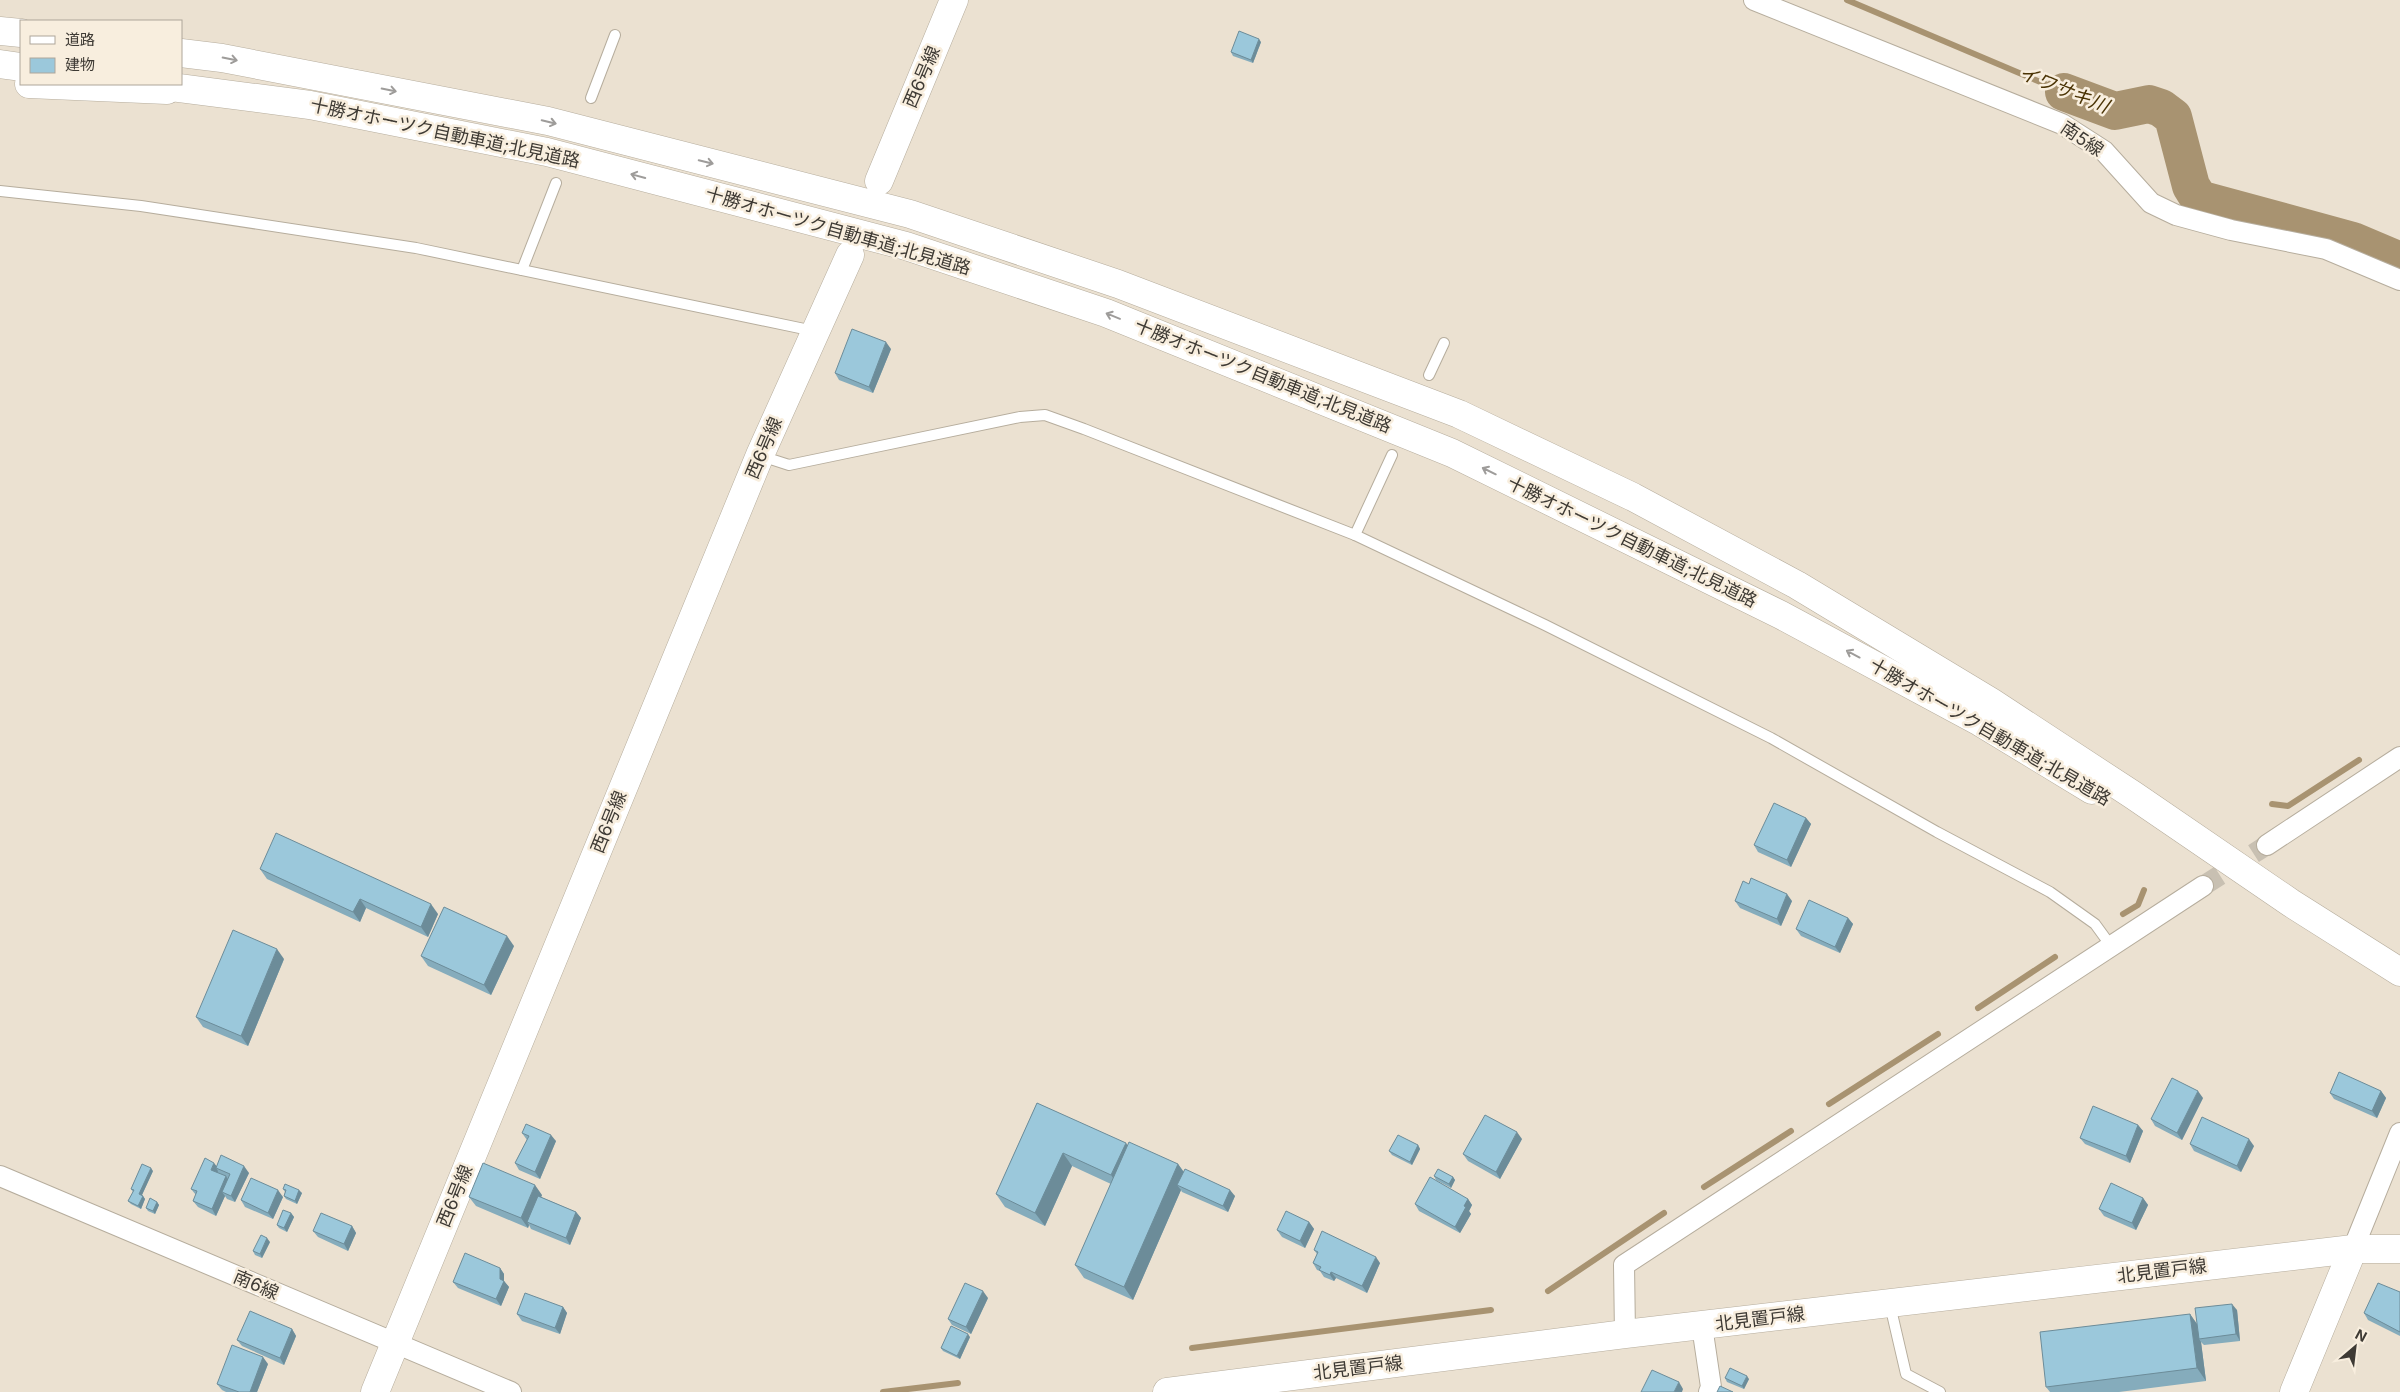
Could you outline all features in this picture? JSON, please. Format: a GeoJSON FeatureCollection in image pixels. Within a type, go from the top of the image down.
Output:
{"type":"FeatureCollection","features":[{"type":"Feature","properties":{"kind":"main road","name":"西6号線"},"geometry":{"type":"LineString","coordinates":[[879,181],[954,0]]}},
{"type":"Feature","properties":{"kind":"main road"},"geometry":{"type":"LineString","coordinates":[[0,31],[20,34]]}},
{"type":"Feature","properties":{"kind":"main road","name":"十勝オホーツク自動車道;北見道路"},"geometry":{"type":"LineString","coordinates":[[182,53],[222,58],[548,121],[910,214],[1118,284],[1459,414],[1633,497],[1797,585],[2000,708],[2133,795],[2291,903],[2397,970]]}},
{"type":"Feature","properties":{"kind":"main road"},"geometry":{"type":"LineString","coordinates":[[0,64],[20,66]]}},
{"type":"Feature","properties":{"kind":"main road"},"geometry":{"type":"LineString","coordinates":[[0,82],[20,83]]}},
{"type":"Feature","properties":{"kind":"main road"},"geometry":{"type":"LineString","coordinates":[[49,85],[213,93]]}},
{"type":"Feature","properties":{"kind":"main road","name":"十勝オホーツク自動車道;北見道路"},"geometry":{"type":"LineString","coordinates":[[155,85],[310,105],[547,152],[906,246],[1106,313],[1452,453],[1781,615],[1980,722],[2132,813],[2291,903]]}},
{"type":"Feature","properties":{"kind":"main road","name":"西6号線"},"geometry":{"type":"LineString","coordinates":[[375,1392],[760,456],[850,255]]}},
{"type":"Feature","properties":{"kind":"main road","name":"北見置戸線"},"geometry":{"type":"LineString","coordinates":[[2353,1249],[2400,1234]]}},
{"type":"Feature","properties":{"kind":"main road"},"geometry":{"type":"LineString","coordinates":[[2294,1392],[2353,1249]]}},
{"type":"Feature","properties":{"kind":"main road","name":"北見置戸線"},"geometry":{"type":"LineString","coordinates":[[1167,1392],[1625,1334],[2353,1249],[2400,1249]]}},
{"type":"Feature","properties":{"kind":"street","name":"南5線"},"geometry":{"type":"LineString","coordinates":[[1754,0],[1782,6],[2062,124],[2104,151],[2151,203],[2176,215],[2232,230],[2326,249],[2400,280]]}},
{"type":"Feature","properties":{"kind":"street"},"geometry":{"type":"LineString","coordinates":[[2267,845],[2400,757]]}},
{"type":"Feature","properties":{"kind":"street"},"geometry":{"type":"LineString","coordinates":[[1625,1334],[1624,1265],[2202,886]]}},
{"type":"Feature","properties":{"kind":"street"},"geometry":{"type":"LineString","coordinates":[[2353,1249],[2400,1133]]}},
{"type":"Feature","properties":{"kind":"street","name":"南6線"},"geometry":{"type":"LineString","coordinates":[[0,1176],[512,1392]]}},
{"type":"Feature","properties":{"kind":"street"},"geometry":{"type":"LineString","coordinates":[[1702,1326],[1711,1387],[1708,1392]]}},
{"type":"Feature","properties":{"kind":"lane"},"geometry":{"type":"LineString","coordinates":[[590,98],[615,35]]}},
{"type":"Feature","properties":{"kind":"lane"},"geometry":{"type":"LineString","coordinates":[[522,270],[556,183]]}},
{"type":"Feature","properties":{"kind":"lane"},"geometry":{"type":"LineString","coordinates":[[0,190],[141,206],[416,248],[816,332]]}},
{"type":"Feature","properties":{"kind":"lane"},"geometry":{"type":"LineString","coordinates":[[1429,376],[1444,343]]}},
{"type":"Feature","properties":{"kind":"lane"},"geometry":{"type":"LineString","coordinates":[[760,456],[789,465],[1020,417],[1045,416],[1355,535],[1545,625],[1771,738],[1937,832],[2050,892],[2095,924],[2111,946]]}},
{"type":"Feature","properties":{"kind":"lane"},"geometry":{"type":"LineString","coordinates":[[1355,535],[1392,456]]}},
{"type":"Feature","properties":{"kind":"lane"},"geometry":{"type":"LineString","coordinates":[[1889,1304],[1906,1374],[1940,1392]]}},
{"type":"Feature","properties":{"kind":"building"},"geometry":{"type":"Polygon","coordinates":[[[1239,31],[1259,39],[1251,60],[1231,52],[1239,31]]]}},
{"type":"Feature","properties":{"kind":"building"},"geometry":{"type":"Polygon","coordinates":[[[852,329],[886,342],[869,387],[835,373],[852,329]]]}},
{"type":"Feature","properties":{"kind":"building"},"geometry":{"type":"Polygon","coordinates":[[[1774,803],[1806,818],[1787,860],[1754,845],[1774,803]]]}},
{"type":"Feature","properties":{"kind":"building"},"geometry":{"type":"Polygon","coordinates":[[[276,833],[431,904],[421,927],[360,899],[353,912],[260,869],[276,833]]]}},
{"type":"Feature","properties":{"kind":"building"},"geometry":{"type":"Polygon","coordinates":[[[1751,878],[1787,894],[1777,919],[1735,901],[1743,881],[1749,884],[1751,878]]]}},
{"type":"Feature","properties":{"kind":"building"},"geometry":{"type":"Polygon","coordinates":[[[1809,900],[1848,918],[1835,947],[1796,929],[1809,900]]]}},
{"type":"Feature","properties":{"kind":"building"},"geometry":{"type":"Polygon","coordinates":[[[444,907],[507,936],[484,985],[421,956],[444,907]]]}},
{"type":"Feature","properties":{"kind":"building"},"geometry":{"type":"Polygon","coordinates":[[[233,930],[277,949],[241,1036],[196,1017],[233,930]]]}},
{"type":"Feature","properties":{"kind":"building"},"geometry":{"type":"Polygon","coordinates":[[[2339,1072],[2381,1091],[2372,1111],[2330,1093],[2339,1072]]]}},
{"type":"Feature","properties":{"kind":"building"},"geometry":{"type":"Polygon","coordinates":[[[2172,1078],[2198,1091],[2177,1133],[2151,1119],[2172,1078]]]}},
{"type":"Feature","properties":{"kind":"building"},"geometry":{"type":"Polygon","coordinates":[[[1037,1103],[1126,1143],[1111,1175],[1063,1153],[1035,1213],[996,1194],[1037,1103]]]}},
{"type":"Feature","properties":{"kind":"building"},"geometry":{"type":"Polygon","coordinates":[[[2093,1106],[2138,1125],[2126,1156],[2080,1138],[2093,1106]]]}},
{"type":"Feature","properties":{"kind":"building"},"geometry":{"type":"Polygon","coordinates":[[[1485,1115],[1517,1132],[1496,1172],[1463,1154],[1485,1115]]]}},
{"type":"Feature","properties":{"kind":"building"},"geometry":{"type":"Polygon","coordinates":[[[2202,1117],[2249,1139],[2237,1166],[2190,1144],[2202,1117]]]}},
{"type":"Feature","properties":{"kind":"building"},"geometry":{"type":"Polygon","coordinates":[[[526,1124],[551,1135],[535,1172],[515,1163],[529,1136],[522,1133],[526,1124]]]}},
{"type":"Feature","properties":{"kind":"building"},"geometry":{"type":"Polygon","coordinates":[[[1398,1135],[1418,1145],[1410,1162],[1389,1151],[1398,1135]]]}},
{"type":"Feature","properties":{"kind":"building"},"geometry":{"type":"Polygon","coordinates":[[[1129,1142],[1178,1164],[1124,1287],[1075,1265],[1129,1142]]]}},
{"type":"Feature","properties":{"kind":"building"},"geometry":{"type":"Polygon","coordinates":[[[221,1155],[244,1166],[231,1196],[222,1192],[230,1174],[216,1168],[221,1155]]]}},
{"type":"Feature","properties":{"kind":"building"},"geometry":{"type":"Polygon","coordinates":[[[205,1158],[214,1163],[211,1170],[226,1176],[212,1209],[193,1201],[197,1191],[191,1189],[205,1158]]]}},
{"type":"Feature","properties":{"kind":"building"},"geometry":{"type":"Polygon","coordinates":[[[483,1163],[535,1185],[521,1218],[469,1197],[483,1163]]]}},
{"type":"Feature","properties":{"kind":"building"},"geometry":{"type":"Polygon","coordinates":[[[142,1164],[151,1168],[139,1194],[143,1196],[138,1206],[128,1201],[134,1190],[131,1189],[142,1164]]]}},
{"type":"Feature","properties":{"kind":"building"},"geometry":{"type":"Polygon","coordinates":[[[1185,1169],[1230,1190],[1223,1206],[1177,1185],[1185,1169]]]}},
{"type":"Feature","properties":{"kind":"building"},"geometry":{"type":"Polygon","coordinates":[[[1438,1169],[1453,1177],[1449,1184],[1434,1176],[1438,1169]]]}},
{"type":"Feature","properties":{"kind":"building"},"geometry":{"type":"Polygon","coordinates":[[[1430,1177],[1468,1199],[1464,1206],[1466,1207],[1455,1227],[1415,1204],[1430,1177]]]}},
{"type":"Feature","properties":{"kind":"building"},"geometry":{"type":"Polygon","coordinates":[[[251,1178],[278,1190],[268,1213],[241,1200],[251,1178]]]}},
{"type":"Feature","properties":{"kind":"building"},"geometry":{"type":"Polygon","coordinates":[[[2111,1183],[2143,1198],[2132,1223],[2099,1209],[2111,1183]]]}},
{"type":"Feature","properties":{"kind":"building"},"geometry":{"type":"Polygon","coordinates":[[[285,1184],[299,1190],[295,1201],[284,1196],[286,1190],[283,1189],[285,1184]]]}},
{"type":"Feature","properties":{"kind":"building"},"geometry":{"type":"Polygon","coordinates":[[[538,1196],[576,1212],[566,1238],[527,1222],[538,1196]]]}},
{"type":"Feature","properties":{"kind":"building"},"geometry":{"type":"Polygon","coordinates":[[[150,1198],[157,1202],[153,1211],[146,1208],[150,1198]]]}},
{"type":"Feature","properties":{"kind":"building"},"geometry":{"type":"Polygon","coordinates":[[[283,1210],[291,1213],[284,1228],[277,1225],[283,1210]]]}},
{"type":"Feature","properties":{"kind":"building"},"geometry":{"type":"Polygon","coordinates":[[[1286,1211],[1309,1222],[1300,1241],[1277,1230],[1286,1211]]]}},
{"type":"Feature","properties":{"kind":"building"},"geometry":{"type":"Polygon","coordinates":[[[321,1213],[352,1226],[344,1244],[313,1231],[321,1213]]]}},
{"type":"Feature","properties":{"kind":"building"},"geometry":{"type":"Polygon","coordinates":[[[1322,1231],[1376,1257],[1362,1286],[1331,1272],[1330,1275],[1319,1270],[1321,1267],[1313,1263],[1318,1252],[1314,1250],[1322,1231]]]}},
{"type":"Feature","properties":{"kind":"building"},"geometry":{"type":"Polygon","coordinates":[[[261,1235],[267,1238],[260,1254],[253,1251],[261,1235]]]}},
{"type":"Feature","properties":{"kind":"building"},"geometry":{"type":"Polygon","coordinates":[[[465,1253],[500,1268],[500,1279],[504,1281],[496,1299],[453,1282],[465,1253]]]}},
{"type":"Feature","properties":{"kind":"building"},"geometry":{"type":"Polygon","coordinates":[[[965,1283],[983,1291],[966,1327],[948,1319],[965,1283]]]}},
{"type":"Feature","properties":{"kind":"building"},"geometry":{"type":"Polygon","coordinates":[[[2378,1283],[2400,1292],[2400,1332],[2364,1313],[2378,1283]]]}},
{"type":"Feature","properties":{"kind":"building"},"geometry":{"type":"Polygon","coordinates":[[[525,1293],[563,1307],[555,1328],[517,1314],[525,1293]]]}},
{"type":"Feature","properties":{"kind":"building"},"geometry":{"type":"Polygon","coordinates":[[[2232,1304],[2236,1334],[2199,1339],[2195,1308],[2232,1304]]]}},
{"type":"Feature","properties":{"kind":"building"},"geometry":{"type":"Polygon","coordinates":[[[250,1311],[292,1329],[280,1358],[237,1340],[250,1311]]]}},
{"type":"Feature","properties":{"kind":"building"},"geometry":{"type":"Polygon","coordinates":[[[2190,1314],[2197,1368],[2046,1387],[2040,1332],[2190,1314]]]}},
{"type":"Feature","properties":{"kind":"building"},"geometry":{"type":"Polygon","coordinates":[[[951,1326],[968,1334],[957,1356],[941,1348],[951,1326]]]}},
{"type":"Feature","properties":{"kind":"building"},"geometry":{"type":"Polygon","coordinates":[[[232,1345],[263,1357],[250,1392],[239,1392],[217,1384],[232,1345]]]}},
{"type":"Feature","properties":{"kind":"building"},"geometry":{"type":"Polygon","coordinates":[[[1730,1368],[1747,1376],[1742,1386],[1725,1378],[1730,1368]]]}},
{"type":"Feature","properties":{"kind":"building"},"geometry":{"type":"Polygon","coordinates":[[[1652,1370],[1679,1382],[1674,1392],[1641,1392],[1652,1370]]]}},
{"type":"Feature","properties":{"kind":"building"},"geometry":{"type":"Polygon","coordinates":[[[1720,1386],[1733,1392],[1717,1392],[1720,1386]]]}},
{"type":"Feature","properties":{"kind":"waterway","name":"イワサキ川"},"geometry":{"type":"LineString","coordinates":[[1847,0],[2064,92]]}},
{"type":"Feature","properties":{"kind":"waterway","name":"イワサキ川"},"geometry":{"type":"LineString","coordinates":[[2064,92],[2115,111],[2149,104],[2161,108],[2173,117],[2191,186],[2199,199],[2353,241],[2400,261]]}},
{"type":"Feature","properties":{"kind":"waterway"},"geometry":{"type":"LineString","coordinates":[[2272,804],[2288,806],[2359,760]]}},
{"type":"Feature","properties":{"kind":"waterway"},"geometry":{"type":"LineString","coordinates":[[2123,914],[2138,905],[2144,890]]}},
{"type":"Feature","properties":{"kind":"waterway"},"geometry":{"type":"LineString","coordinates":[[1978,1008],[2055,957]]}},
{"type":"Feature","properties":{"kind":"waterway"},"geometry":{"type":"LineString","coordinates":[[1829,1104],[1938,1034]]}},
{"type":"Feature","properties":{"kind":"waterway"},"geometry":{"type":"LineString","coordinates":[[1704,1187],[1791,1131]]}},
{"type":"Feature","properties":{"kind":"waterway"},"geometry":{"type":"LineString","coordinates":[[1548,1291],[1664,1213]]}},
{"type":"Feature","properties":{"kind":"waterway"},"geometry":{"type":"LineString","coordinates":[[1192,1348],[1491,1310]]}},
{"type":"Feature","properties":{"kind":"waterway"},"geometry":{"type":"LineString","coordinates":[[883,1392],[958,1383]]}},
{"type":"Feature","properties":{"kind":"tunnel"},"geometry":{"type":"LineString","coordinates":[[2203,886],[2267,845]]}}]}
